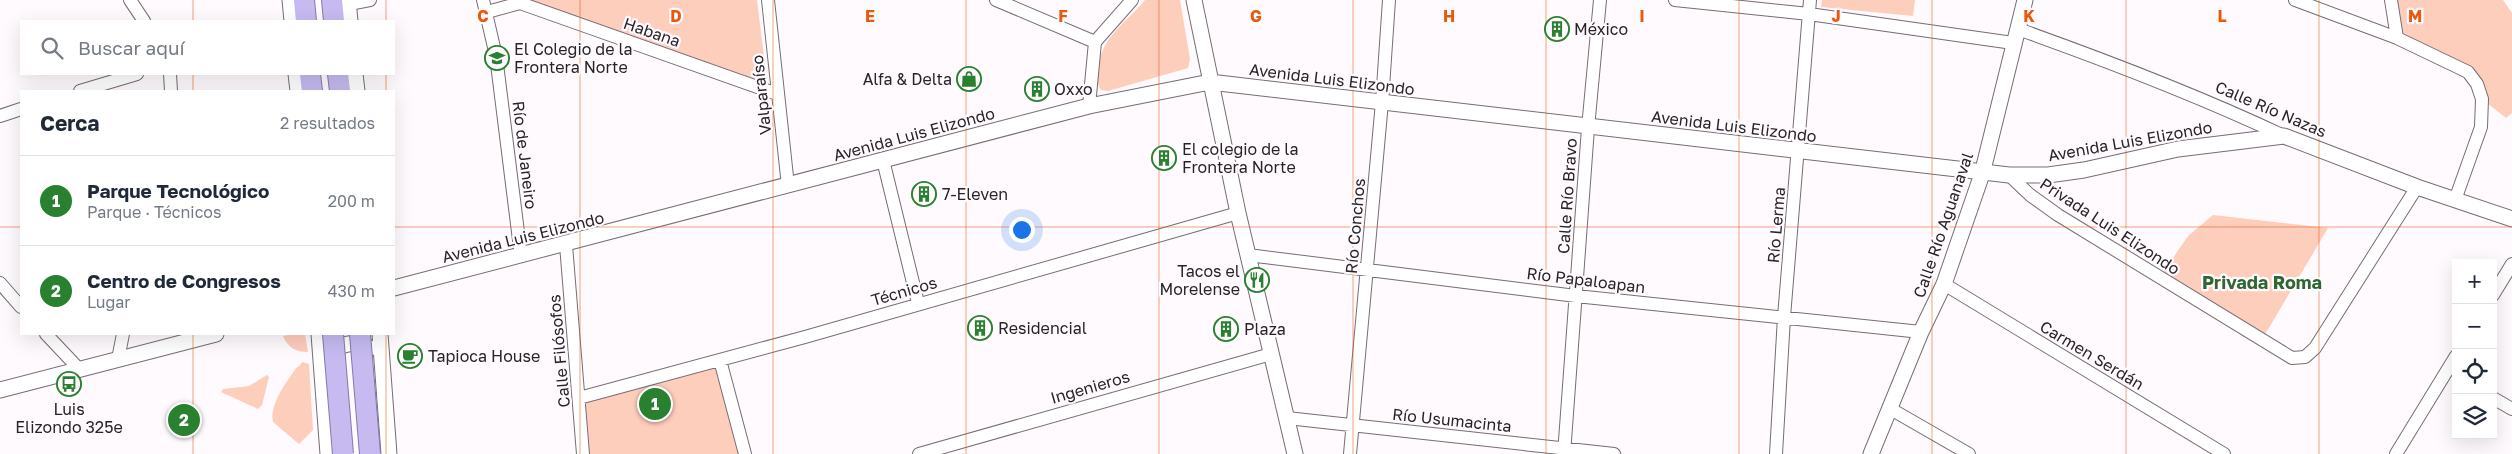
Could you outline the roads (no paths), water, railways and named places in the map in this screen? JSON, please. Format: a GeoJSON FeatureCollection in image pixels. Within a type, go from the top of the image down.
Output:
{"type":"FeatureCollection","features":[{"type":"Feature","properties":{"kind":"highway"},"geometry":{"type":"LineString","coordinates":[[304,0],[306,20]]}},
{"type":"Feature","properties":{"kind":"highway"},"geometry":{"type":"LineString","coordinates":[[334,20],[343,2]]}},
{"type":"Feature","properties":{"kind":"highway"},"geometry":{"type":"LineString","coordinates":[[310,75],[312,90]]}},
{"type":"Feature","properties":{"kind":"highway"},"geometry":{"type":"LineString","coordinates":[[338,75],[340,90]]}},
{"type":"Feature","properties":{"kind":"highway"},"geometry":{"type":"LineString","coordinates":[[333,335],[343,454]]}},
{"type":"Feature","properties":{"kind":"highway"},"geometry":{"type":"LineString","coordinates":[[360,335],[370,454]]}},
{"type":"Feature","properties":{"kind":"street"},"geometry":{"type":"LineString","coordinates":[[130,0],[143,20]]}},
{"type":"Feature","properties":{"kind":"street"},"geometry":{"type":"LineString","coordinates":[[290,0],[292,20]]}},
{"type":"Feature","properties":{"kind":"street"},"geometry":{"type":"LineString","coordinates":[[350,20],[343,2],[370,0]]}},
{"type":"Feature","properties":{"kind":"street","name":"Valparaíso"},"geometry":{"type":"LineString","coordinates":[[768,0],[776,94],[788,186]]}},
{"type":"Feature","properties":{"kind":"street"},"geometry":{"type":"LineString","coordinates":[[996,0],[1095,42]]}},
{"type":"Feature","properties":{"kind":"street"},"geometry":{"type":"LineString","coordinates":[[1089,106],[1095,42],[1132,0]]}},
{"type":"Feature","properties":{"kind":"street"},"geometry":{"type":"LineString","coordinates":[[1194,0],[1238,213],[1296,454]]}},
{"type":"Feature","properties":{"kind":"street","name":"Río Conchos"},"geometry":{"type":"LineString","coordinates":[[1350,454],[1368,269],[1389,0]]}},
{"type":"Feature","properties":{"kind":"street","name":"Calle Río Bravo"},"geometry":{"type":"LineString","coordinates":[[1564,452],[1588,128],[1600,0]]}},
{"type":"Feature","properties":{"kind":"street","name":"Calle Río Nazas"},"geometry":{"type":"LineString","coordinates":[[1675,0],[2015,36],[2112,62],[2228,109],[2284,136],[2455,200],[2512,219]]}},
{"type":"Feature","properties":{"kind":"street","name":"Río Lerma"},"geometry":{"type":"LineString","coordinates":[[1776,454],[1784,317],[1810,0]]}},
{"type":"Feature","properties":{"kind":"street","name":"Calle Río Aguanaval"},"geometry":{"type":"LineString","coordinates":[[1871,454],[1921,332],[1944,284],[1982,174],[2025,0]]}},
{"type":"Feature","properties":{"kind":"street"},"geometry":{"type":"LineString","coordinates":[[2295,0],[2397,38],[2468,72],[2480,92],[2482,100],[2481,127],[2455,200]]}},
{"type":"Feature","properties":{"kind":"street"},"geometry":{"type":"LineString","coordinates":[[2390,0],[2397,38]]}},
{"type":"Feature","properties":{"kind":"street"},"geometry":{"type":"LineString","coordinates":[[485,6],[519,1]]}},
{"type":"Feature","properties":{"kind":"street","name":"Habana"},"geometry":{"type":"LineString","coordinates":[[519,1],[776,94]]}},
{"type":"Feature","properties":{"kind":"street","name":"Río de Janeiro"},"geometry":{"type":"LineString","coordinates":[[485,6],[496,56],[521,256]]}},
{"type":"Feature","properties":{"kind":"street"},"geometry":{"type":"LineString","coordinates":[[83,90],[134,75]]}},
{"type":"Feature","properties":{"kind":"street"},"geometry":{"type":"LineString","coordinates":[[170,75],[171,90]]}},
{"type":"Feature","properties":{"kind":"street"},"geometry":{"type":"LineString","coordinates":[[296,75],[298,90]]}},
{"type":"Feature","properties":{"kind":"street"},"geometry":{"type":"LineString","coordinates":[[355,75],[357,90]]}},
{"type":"Feature","properties":{"kind":"street","name":"Avenida Luis Elizondo"},"geometry":{"type":"LineString","coordinates":[[395,288],[566,245],[1089,106],[1210,82],[1588,128],[2009,176],[2048,175],[2084,170],[2178,149],[2284,136]]}},
{"type":"Feature","properties":{"kind":"street"},"geometry":{"type":"LineString","coordinates":[[0,116],[20,109]]}},
{"type":"Feature","properties":{"kind":"street"},"geometry":{"type":"LineString","coordinates":[[883,160],[918,303]]}},
{"type":"Feature","properties":{"kind":"street","name":"Privada Luis Elizondo"},"geometry":{"type":"LineString","coordinates":[[2009,176],[2030,195],[2058,215],[2292,358],[2305,357],[2316,348],[2417,186]]}},
{"type":"Feature","properties":{"kind":"street","name":"Técnicos"},"geometry":{"type":"LineString","coordinates":[[579,398],[720,360],[1238,213]]}},
{"type":"Feature","properties":{"kind":"street","name":"Calle Filósofos"},"geometry":{"type":"LineString","coordinates":[[566,245],[583,454]]}},
{"type":"Feature","properties":{"kind":"street","name":"Río Papaloapan"},"geometry":{"type":"LineString","coordinates":[[1248,255],[1576,296],[1921,332]]}},
{"type":"Feature","properties":{"kind":"street"},"geometry":{"type":"LineString","coordinates":[[2507,285],[2512,264]]}},
{"type":"Feature","properties":{"kind":"street"},"geometry":{"type":"LineString","coordinates":[[0,284],[20,306]]}},
{"type":"Feature","properties":{"kind":"street","name":"Carmen Serdán"},"geometry":{"type":"LineString","coordinates":[[1944,284],[2224,454]]}},
{"type":"Feature","properties":{"kind":"street"},"geometry":{"type":"LineString","coordinates":[[47,335],[80,370]]}},
{"type":"Feature","properties":{"kind":"street"},"geometry":{"type":"LineString","coordinates":[[118,358],[122,335]]}},
{"type":"Feature","properties":{"kind":"street"},"geometry":{"type":"LineString","coordinates":[[0,390],[212,335]]}},
{"type":"Feature","properties":{"kind":"street"},"geometry":{"type":"LineString","coordinates":[[319,335],[328,454]]}},
{"type":"Feature","properties":{"kind":"street"},"geometry":{"type":"LineString","coordinates":[[380,335],[389,454]]}},
{"type":"Feature","properties":{"kind":"street"},"geometry":{"type":"LineString","coordinates":[[323,370],[324,362],[332,351],[350,343],[372,349],[382,362]]}},
{"type":"Feature","properties":{"kind":"street","name":"Ingenieros"},"geometry":{"type":"LineString","coordinates":[[919,454],[1271,354]]}},
{"type":"Feature","properties":{"kind":"street"},"geometry":{"type":"LineString","coordinates":[[720,360],[745,454]]}},
{"type":"Feature","properties":{"kind":"street"},"geometry":{"type":"LineString","coordinates":[[2396,454],[2451,372]]}},
{"type":"Feature","properties":{"kind":"street"},"geometry":{"type":"LineString","coordinates":[[2497,401],[2512,410]]}},
{"type":"Feature","properties":{"kind":"street"},"geometry":{"type":"LineString","coordinates":[[1889,408],[1969,454]]}},
{"type":"Feature","properties":{"kind":"street","name":"Río Usumacinta"},"geometry":{"type":"LineString","coordinates":[[1287,418],[1564,452],[1614,454]]}},
{"type":"Feature","properties":{"kind":"place","name":"México"},"geometry":{"type":"Point","coordinates":[1557,29]}},
{"type":"Feature","properties":{"kind":"place","name":"El Colegio de la Frontera Norte"},"geometry":{"type":"Point","coordinates":[497,58]}},
{"type":"Feature","properties":{"kind":"place","name":"Alfa & Delta"},"geometry":{"type":"Point","coordinates":[969,79]}},
{"type":"Feature","properties":{"kind":"place","name":"Oxxo"},"geometry":{"type":"Point","coordinates":[1037,89]}},
{"type":"Feature","properties":{"kind":"place","name":"El colegio de la Frontera Norte"},"geometry":{"type":"Point","coordinates":[1164,158]}},
{"type":"Feature","properties":{"kind":"place","name":"7-Eleven"},"geometry":{"type":"Point","coordinates":[924,194]}},
{"type":"Feature","properties":{"kind":"place","name":"Tacos el Morelense"},"geometry":{"type":"Point","coordinates":[1257,280]}},
{"type":"Feature","properties":{"kind":"place","name":"Residencial"},"geometry":{"type":"Point","coordinates":[980,328]}},
{"type":"Feature","properties":{"kind":"place","name":"Plaza"},"geometry":{"type":"Point","coordinates":[1226,329]}},
{"type":"Feature","properties":{"kind":"place","name":"Tapioca House"},"geometry":{"type":"Point","coordinates":[410,356]}},
{"type":"Feature","properties":{"kind":"place","name":"Luis Elizondo 325e"},"geometry":{"type":"Point","coordinates":[69,384]}},
{"type":"Feature","properties":{"kind":"place","name":"Parque Tecnológico"},"geometry":{"type":"Point","coordinates":[655,404]}},
{"type":"Feature","properties":{"kind":"place","name":"Centro de Congresos"},"geometry":{"type":"Point","coordinates":[184,420]}},
{"type":"Feature","properties":{"kind":"district","name":"Privada Roma"},"geometry":{"type":"Point","coordinates":[2262,283]}}]}
